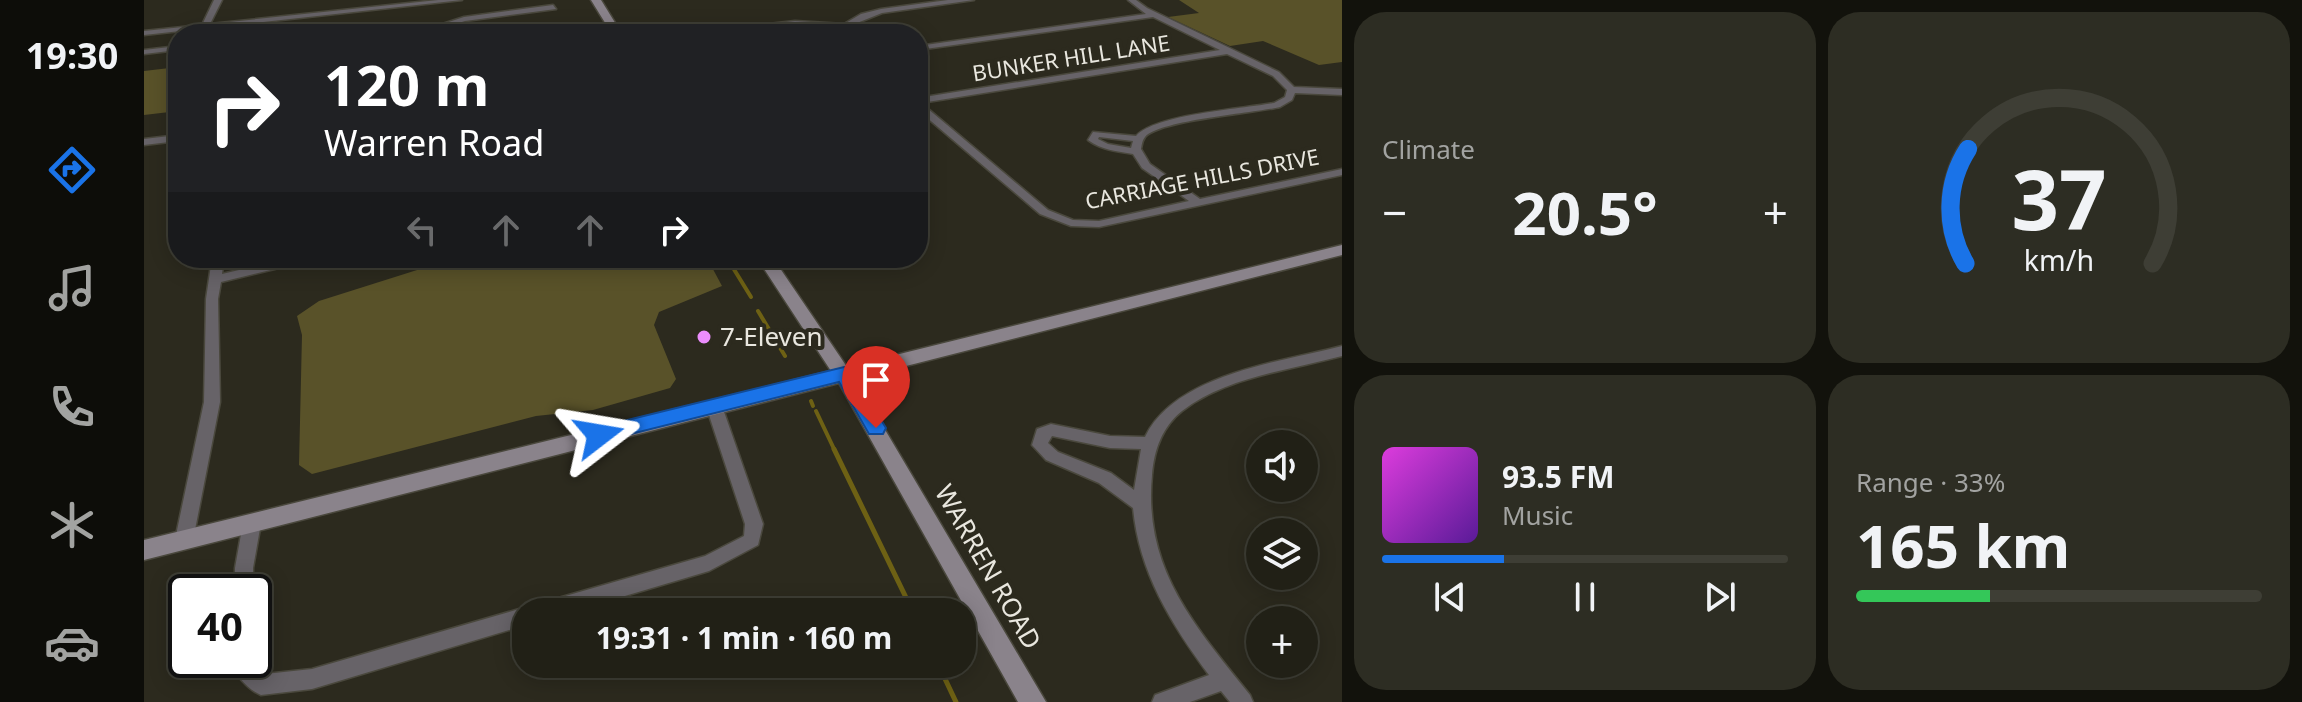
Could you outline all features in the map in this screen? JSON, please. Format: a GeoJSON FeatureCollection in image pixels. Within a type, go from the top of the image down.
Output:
{"type":"FeatureCollection","features":[{"type":"Feature","properties":{"kind":"street"},"geometry":{"type":"LineString","coordinates":[[206,24],[217,1],[229,0]]}},
{"type":"Feature","properties":{"kind":"street"},"geometry":{"type":"LineString","coordinates":[[249,24],[458,0]]}},
{"type":"Feature","properties":{"kind":"street"},"geometry":{"type":"LineString","coordinates":[[596,0],[611,24]]}},
{"type":"Feature","properties":{"kind":"street"},"geometry":{"type":"LineString","coordinates":[[846,24],[870,13],[970,0]]}},
{"type":"Feature","properties":{"kind":"street"},"geometry":{"type":"LineString","coordinates":[[1132,0],[1153,15],[1276,74],[1292,90],[1342,92]]}},
{"type":"Feature","properties":{"kind":"street"},"geometry":{"type":"LineString","coordinates":[[297,11],[344,6],[349,11]]}},
{"type":"Feature","properties":{"kind":"street"},"geometry":{"type":"LineString","coordinates":[[445,24],[553,7]]}},
{"type":"Feature","properties":{"kind":"street"},"geometry":{"type":"LineString","coordinates":[[928,47],[1153,15]]}},
{"type":"Feature","properties":{"kind":"street"},"geometry":{"type":"LineString","coordinates":[[786,24],[811,24]]}},
{"type":"Feature","properties":{"kind":"street"},"geometry":{"type":"LineString","coordinates":[[144,33],[168,32]]}},
{"type":"Feature","properties":{"kind":"street"},"geometry":{"type":"LineString","coordinates":[[144,52],[168,49]]}},
{"type":"Feature","properties":{"kind":"street","name":"BUNKER HILL LANE"},"geometry":{"type":"LineString","coordinates":[[928,101],[1229,51]]}},
{"type":"Feature","properties":{"kind":"street"},"geometry":{"type":"LineString","coordinates":[[1136,152],[1138,139],[1146,132],[1277,105],[1289,98],[1292,90]]}},
{"type":"Feature","properties":{"kind":"street","name":"CARRIAGE HILLS DRIVE"},"geometry":{"type":"LineString","coordinates":[[928,112],[1044,212],[1071,223],[1099,224],[1342,172]]}},
{"type":"Feature","properties":{"kind":"street"},"geometry":{"type":"LineString","coordinates":[[1138,139],[1096,134],[1093,140],[1105,146],[1136,152],[1146,166],[1198,203]]}},
{"type":"Feature","properties":{"kind":"street"},"geometry":{"type":"LineString","coordinates":[[144,142],[168,139]]}},
{"type":"Feature","properties":{"kind":"street"},"geometry":{"type":"LineString","coordinates":[[144,550],[1342,250]]}},
{"type":"Feature","properties":{"kind":"street"},"geometry":{"type":"LineString","coordinates":[[184,540],[212,402],[216,268]]}},
{"type":"Feature","properties":{"kind":"street"},"geometry":{"type":"LineString","coordinates":[[214,280],[263,268]]}},
{"type":"Feature","properties":{"kind":"street","name":"WARREN ROAD"},"geometry":{"type":"LineString","coordinates":[[772,268],[844,374],[1033,702]]}},
{"type":"Feature","properties":{"kind":"street"},"geometry":{"type":"LineString","coordinates":[[1243,702],[1188,630],[1165,594],[1148,553],[1139,521],[1149,443],[1160,423],[1204,392],[1342,351]]}},
{"type":"Feature","properties":{"kind":"street"},"geometry":{"type":"LineString","coordinates":[[589,598],[709,563],[752,540],[754,524],[714,406]]}},
{"type":"Feature","properties":{"kind":"street"},"geometry":{"type":"LineString","coordinates":[[1140,504],[1105,478],[1052,456],[1040,445],[1040,440],[1043,433],[1051,430],[1110,442],[1149,443]]}},
{"type":"Feature","properties":{"kind":"street"},"geometry":{"type":"LineString","coordinates":[[244,574],[252,523]]}},
{"type":"Feature","properties":{"kind":"street"},"geometry":{"type":"LineString","coordinates":[[255,678],[261,685],[312,679],[512,620]]}},
{"type":"Feature","properties":{"kind":"street"},"geometry":{"type":"LineString","coordinates":[[1162,702],[1225,679]]}},
{"type":"Feature","properties":{"kind":"shaded area"},"geometry":{"type":"Polygon","coordinates":[[[1179,0],[1342,0],[1342,62],[1319,65],[1263,41],[1230,46],[1168,17],[1199,13],[1179,0]]]}},
{"type":"Feature","properties":{"kind":"shaded area"},"geometry":{"type":"Polygon","coordinates":[[[168,68],[168,112],[144,115],[144,71],[168,68]]]}},
{"type":"Feature","properties":{"kind":"shaded area"},"geometry":{"type":"Polygon","coordinates":[[[423,268],[712,268],[722,286],[659,312],[654,325],[676,379],[670,388],[593,410],[536,416],[312,474],[299,465],[302,335],[297,316],[319,301],[423,268]]]}},
{"type":"Feature","properties":{"kind":"waterway"},"geometry":{"type":"LineString","coordinates":[[733,268],[751,297]]}},
{"type":"Feature","properties":{"kind":"waterway"},"geometry":{"type":"LineString","coordinates":[[758,311],[785,356]]}},
{"type":"Feature","properties":{"kind":"waterway"},"geometry":{"type":"LineString","coordinates":[[811,401],[813,406]]}},
{"type":"Feature","properties":{"kind":"waterway"},"geometry":{"type":"LineString","coordinates":[[816,411],[835,451]]}},
{"type":"Feature","properties":{"kind":"waterway"},"geometry":{"type":"LineString","coordinates":[[834,449],[906,598]]}},
{"type":"Feature","properties":{"kind":"waterway"},"geometry":{"type":"LineString","coordinates":[[945,678],[956,702]]}},
{"type":"Feature","properties":{"kind":"place","name":"7-Eleven"},"geometry":{"type":"Point","coordinates":[704,337]}},
{"type":"Feature","properties":{"kind":"route"},"geometry":{"type":"LineString","coordinates":[[599,435],[844,374],[876,428]]}}]}
